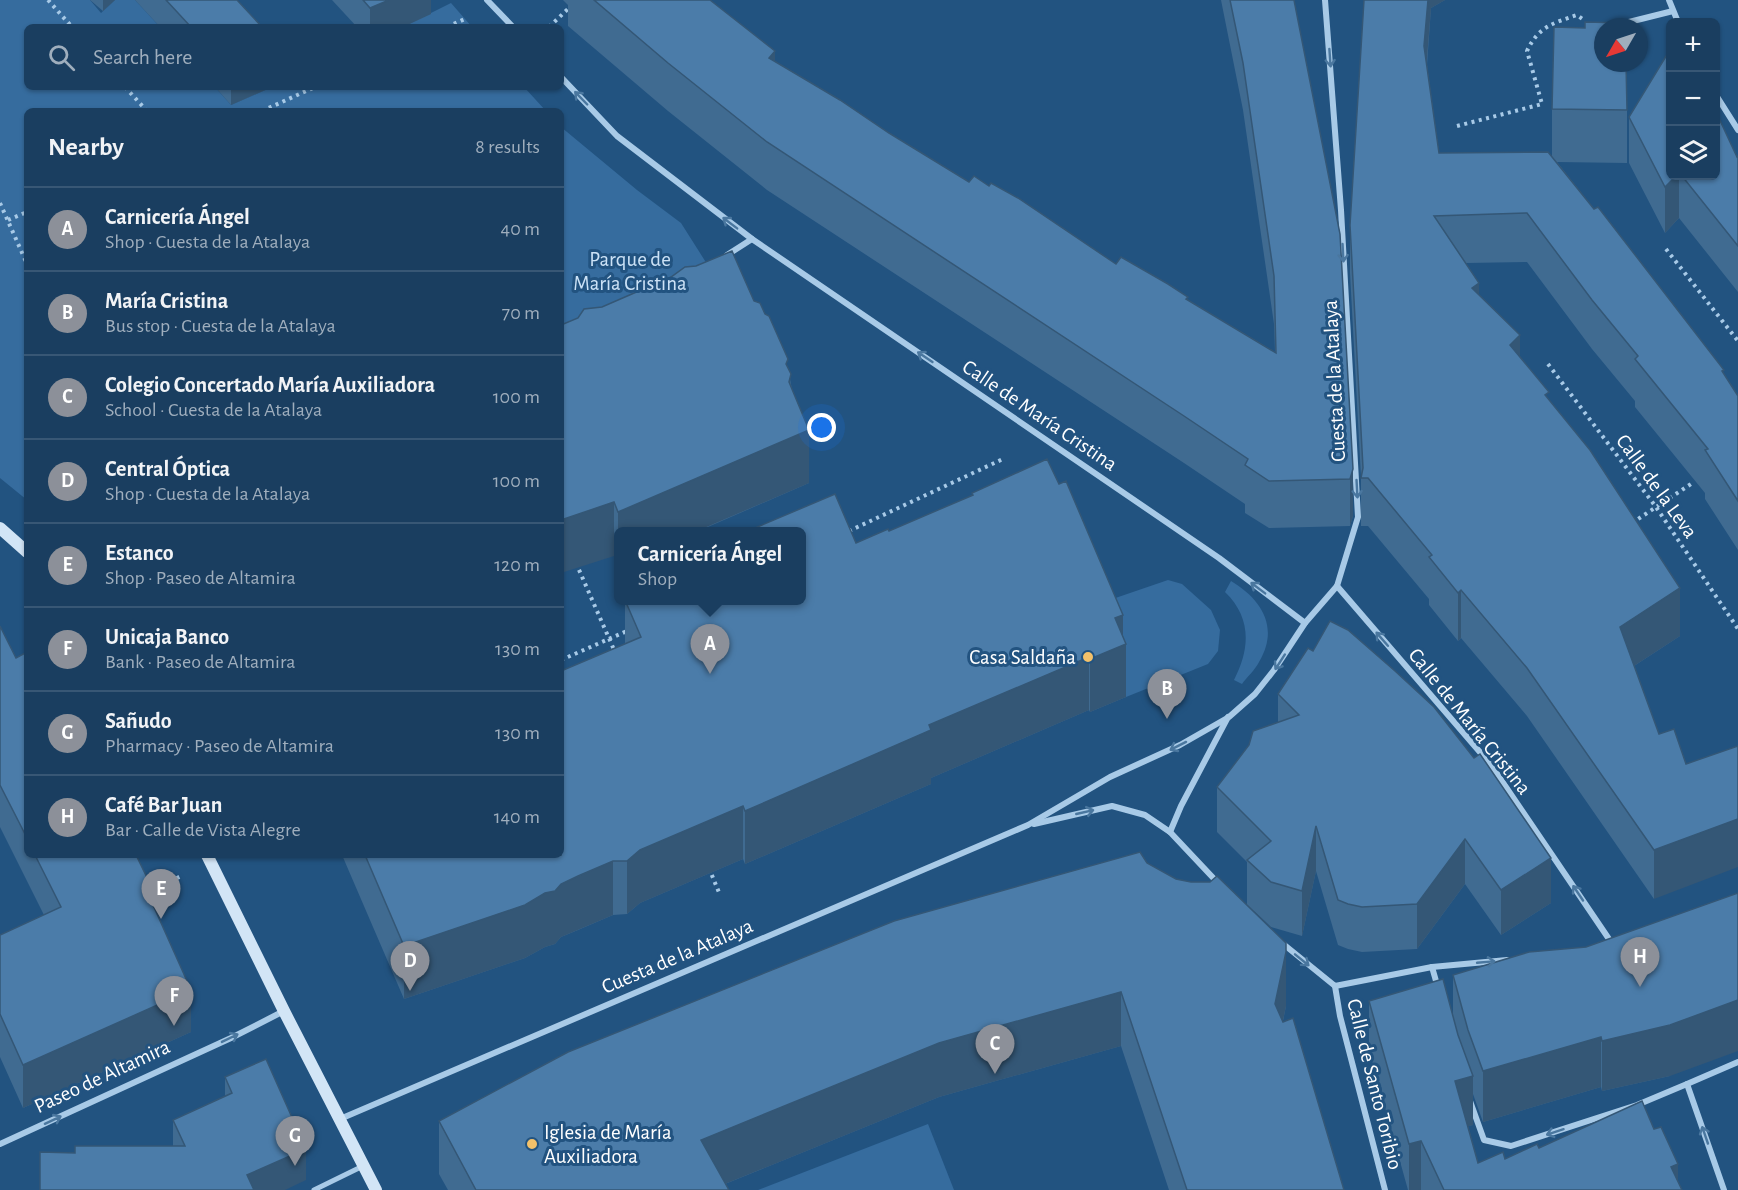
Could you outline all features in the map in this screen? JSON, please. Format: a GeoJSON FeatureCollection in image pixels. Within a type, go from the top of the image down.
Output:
{"type":"FeatureCollection","features":[{"type":"Feature","properties":{"kind":"main road"},"geometry":{"type":"LineString","coordinates":[[0,528],[24,549]]}},
{"type":"Feature","properties":{"kind":"main road"},"geometry":{"type":"LineString","coordinates":[[209,858],[376,1190]]}},
{"type":"Feature","properties":{"kind":"street"},"geometry":{"type":"LineString","coordinates":[[487,0],[510,24]]}},
{"type":"Feature","properties":{"kind":"street","name":"Cuesta de la Atalaya"},"geometry":{"type":"LineString","coordinates":[[340,1119],[1028,825],[1110,777],[1180,745],[1229,717],[1262,686],[1305,623],[1337,586],[1358,517],[1341,210],[1325,0]]}},
{"type":"Feature","properties":{"kind":"street"},"geometry":{"type":"LineString","coordinates":[[1669,0],[1676,18]]}},
{"type":"Feature","properties":{"kind":"street"},"geometry":{"type":"LineString","coordinates":[[1645,18],[1673,11]]}},
{"type":"Feature","properties":{"kind":"street","name":"Calle de María Cristina"},"geometry":{"type":"LineString","coordinates":[[564,80],[617,136],[752,239],[1219,558],[1305,623]]}},
{"type":"Feature","properties":{"kind":"street"},"geometry":{"type":"LineString","coordinates":[[1720,101],[1738,130]]}},
{"type":"Feature","properties":{"kind":"street"},"geometry":{"type":"LineString","coordinates":[[723,258],[752,239]]}},
{"type":"Feature","properties":{"kind":"street","name":"Calle de María Cristina"},"geometry":{"type":"LineString","coordinates":[[1337,586],[1491,765],[1611,942]]}},
{"type":"Feature","properties":{"kind":"street","name":"Cuesta de la Atalaya"},"geometry":{"type":"LineString","coordinates":[[1028,825],[1112,806],[1145,815],[1170,832],[1181,806],[1229,717]]}},
{"type":"Feature","properties":{"kind":"street"},"geometry":{"type":"LineString","coordinates":[[1170,832],[1224,890]]}},
{"type":"Feature","properties":{"kind":"street"},"geometry":{"type":"LineString","coordinates":[[1274,936],[1335,986],[1432,967],[1512,960]]}},
{"type":"Feature","properties":{"kind":"street"},"geometry":{"type":"LineString","coordinates":[[1600,945],[1619,940]]}},
{"type":"Feature","properties":{"kind":"street"},"geometry":{"type":"LineString","coordinates":[[1432,967],[1440,999]]}},
{"type":"Feature","properties":{"kind":"street","name":"Calle de Santo Toribio"},"geometry":{"type":"LineString","coordinates":[[1335,986],[1342,1028],[1385,1190]]}},
{"type":"Feature","properties":{"kind":"street","name":"Paseo de Altamira"},"geometry":{"type":"LineString","coordinates":[[0,1144],[231,1038],[284,1011]]}},
{"type":"Feature","properties":{"kind":"street"},"geometry":{"type":"LineString","coordinates":[[1466,1091],[1484,1140],[1511,1146],[1637,1105],[1738,1062]]}},
{"type":"Feature","properties":{"kind":"street"},"geometry":{"type":"LineString","coordinates":[[1688,1084],[1724,1190]]}},
{"type":"Feature","properties":{"kind":"street"},"geometry":{"type":"LineString","coordinates":[[314,1190],[364,1166]]}},
{"type":"Feature","properties":{"kind":"path"},"geometry":{"type":"LineString","coordinates":[[48,0],[69,24]]}},
{"type":"Feature","properties":{"kind":"path"},"geometry":{"type":"LineString","coordinates":[[552,24],[570,7]]}},
{"type":"Feature","properties":{"kind":"path"},"geometry":{"type":"LineString","coordinates":[[1457,126],[1542,104],[1527,51],[1533,37],[1553,23],[1577,15]]}},
{"type":"Feature","properties":{"kind":"path"},"geometry":{"type":"LineString","coordinates":[[128,90],[144,108]]}},
{"type":"Feature","properties":{"kind":"path"},"geometry":{"type":"LineString","coordinates":[[269,108],[308,90]]}},
{"type":"Feature","properties":{"kind":"path"},"geometry":{"type":"LineString","coordinates":[[0,203],[24,257]]}},
{"type":"Feature","properties":{"kind":"path"},"geometry":{"type":"LineString","coordinates":[[8,220],[24,213]]}},
{"type":"Feature","properties":{"kind":"path"},"geometry":{"type":"LineString","coordinates":[[1666,249],[1738,341]]}},
{"type":"Feature","properties":{"kind":"path","name":"Calle de la Leva"},"geometry":{"type":"LineString","coordinates":[[1548,364],[1656,507],[1738,629]]}},
{"type":"Feature","properties":{"kind":"path"},"geometry":{"type":"LineString","coordinates":[[846,532],[1005,458]]}},
{"type":"Feature","properties":{"kind":"path"},"geometry":{"type":"LineString","coordinates":[[1631,524],[1694,482]]}},
{"type":"Feature","properties":{"kind":"path"},"geometry":{"type":"LineString","coordinates":[[574,559],[618,660]]}},
{"type":"Feature","properties":{"kind":"path"},"geometry":{"type":"LineString","coordinates":[[564,659],[630,629]]}},
{"type":"Feature","properties":{"kind":"path"},"geometry":{"type":"LineString","coordinates":[[147,893],[209,858]]}},
{"type":"Feature","properties":{"kind":"path"},"geometry":{"type":"LineString","coordinates":[[706,863],[720,895]]}},
{"type":"Feature","properties":{"kind":"green space"},"geometry":{"type":"Polygon","coordinates":[[[0,0],[90,0],[101,13],[115,0],[135,0],[157,24],[24,24],[24,90],[218,90],[231,105],[265,90],[527,90],[543,108],[24,108],[24,498],[0,478],[0,0]]]}},
{"type":"Feature","properties":{"kind":"green space"},"geometry":{"type":"Polygon","coordinates":[[[451,3],[469,24],[409,24],[451,3]]]}},
{"type":"Feature","properties":{"kind":"green space","name":"Parque de María Cristina"},"geometry":{"type":"Polygon","coordinates":[[[564,129],[681,223],[733,305],[564,378],[564,129]]]}},
{"type":"Feature","properties":{"kind":"green space"},"geometry":{"type":"Polygon","coordinates":[[[1168,580],[1182,584],[1211,610],[1220,630],[1218,651],[1208,664],[1126,697],[1095,605],[1168,580]]]}},
{"type":"Feature","properties":{"kind":"green space"},"geometry":{"type":"Polygon","coordinates":[[[1231,581],[1242,588],[1259,605],[1267,626],[1268,637],[1265,649],[1257,665],[1242,684],[1234,680],[1243,657],[1246,634],[1240,612],[1225,592],[1231,581]]]}},
{"type":"Feature","properties":{"kind":"green space"},"geometry":{"type":"Polygon","coordinates":[[[928,1124],[954,1190],[758,1190],[928,1124]]]}},
{"type":"Feature","properties":{"kind":"building"},"geometry":{"type":"Polygon","coordinates":[[[166,0],[237,0],[259,24],[188,24],[166,0]]]}},
{"type":"Feature","properties":{"kind":"building"},"geometry":{"type":"Polygon","coordinates":[[[363,0],[389,0],[370,8],[363,0]]]}},
{"type":"Feature","properties":{"kind":"building"},"geometry":{"type":"Polygon","coordinates":[[[594,0],[710,0],[775,51],[769,58],[840,100],[889,133],[969,182],[974,176],[989,186],[991,183],[1018,198],[1116,264],[1121,257],[1276,353],[1274,276],[1243,63],[1230,0],[1294,0],[1340,234],[1353,469],[1350,479],[1269,481],[1245,465],[1248,459],[767,142],[594,0]]]}},
{"type":"Feature","properties":{"kind":"building"},"geometry":{"type":"Polygon","coordinates":[[[1364,0],[1428,0],[1424,46],[1439,153],[1548,152],[1594,209],[1598,207],[1724,370],[1722,371],[1738,396],[1738,501],[1705,450],[1708,449],[1635,359],[1638,356],[1592,300],[1527,213],[1434,216],[1479,283],[1472,288],[1520,335],[1510,345],[1549,392],[1545,395],[1590,450],[1680,588],[1620,627],[1659,734],[1674,729],[1686,764],[1738,746],[1738,819],[1654,850],[1527,668],[1461,590],[1458,593],[1429,557],[1432,555],[1368,478],[1361,478],[1363,468],[1350,225],[1364,0]]]}},
{"type":"Feature","properties":{"kind":"building"},"geometry":{"type":"Polygon","coordinates":[[[1585,22],[1594,22],[1594,72],[1626,72],[1627,110],[1552,109],[1554,27],[1585,28],[1585,22]]]}},
{"type":"Feature","properties":{"kind":"building"},"geometry":{"type":"Polygon","coordinates":[[[1666,56],[1666,180],[1672,180],[1665,187],[1629,117],[1666,56]]]}},
{"type":"Feature","properties":{"kind":"building"},"geometry":{"type":"Polygon","coordinates":[[[1720,121],[1738,156],[1738,246],[1685,180],[1720,180],[1720,121]]]}},
{"type":"Feature","properties":{"kind":"building"},"geometry":{"type":"Polygon","coordinates":[[[732,251],[754,301],[760,303],[765,314],[769,316],[788,359],[786,364],[791,374],[789,382],[809,430],[618,512],[614,502],[564,519],[564,324],[578,318],[584,309],[602,307],[671,277],[685,267],[696,266],[732,251]]]}},
{"type":"Feature","properties":{"kind":"building"},"geometry":{"type":"Polygon","coordinates":[[[1047,459],[1059,484],[1066,481],[1123,615],[1115,618],[1126,644],[1090,659],[1089,657],[929,725],[931,730],[745,811],[743,806],[640,850],[627,861],[613,861],[578,876],[561,884],[555,891],[545,893],[525,905],[404,946],[366,858],[564,858],[564,670],[641,637],[627,605],[806,605],[806,527],[757,527],[835,494],[856,543],[973,495],[972,493],[1047,459]]]}},
{"type":"Feature","properties":{"kind":"building"},"geometry":{"type":"Polygon","coordinates":[[[1330,621],[1348,630],[1434,707],[1474,758],[1480,754],[1551,858],[1501,890],[1465,839],[1417,904],[1362,907],[1338,900],[1316,826],[1302,891],[1271,882],[1247,860],[1271,841],[1217,787],[1249,745],[1253,731],[1299,715],[1278,694],[1308,648],[1313,651],[1330,621]]]}},
{"type":"Feature","properties":{"kind":"building"},"geometry":{"type":"Polygon","coordinates":[[[0,626],[16,658],[24,654],[24,832],[0,785],[0,626]]]}},
{"type":"Feature","properties":{"kind":"building"},"geometry":{"type":"Polygon","coordinates":[[[1140,852],[1147,863],[1176,879],[1210,882],[1217,876],[1286,943],[1275,1004],[1283,1022],[1293,1018],[1344,1190],[1187,1190],[1121,992],[939,1043],[701,1140],[729,1190],[476,1190],[439,1121],[568,1052],[894,921],[1140,852]]]}},
{"type":"Feature","properties":{"kind":"building"},"geometry":{"type":"Polygon","coordinates":[[[36,858],[137,858],[155,894],[149,896],[191,990],[23,1065],[0,1014],[0,935],[61,907],[36,858]]]}},
{"type":"Feature","properties":{"kind":"building"},"geometry":{"type":"Polygon","coordinates":[[[1738,893],[1738,1000],[1670,1025],[1602,1041],[1601,1037],[1483,1071],[1468,1030],[1453,975],[1529,952],[1586,947],[1738,893]]]}},
{"type":"Feature","properties":{"kind":"building"},"geometry":{"type":"Polygon","coordinates":[[[1443,979],[1458,1035],[1473,1076],[1455,1081],[1478,1163],[1503,1152],[1505,1159],[1537,1144],[1539,1148],[1642,1101],[1654,1129],[1661,1127],[1678,1164],[1671,1167],[1682,1190],[1444,1190],[1421,1141],[1409,1144],[1369,1001],[1443,979]]]}},
{"type":"Feature","properties":{"kind":"building"},"geometry":{"type":"Polygon","coordinates":[[[266,1059],[306,1149],[247,1175],[254,1190],[40,1190],[40,1152],[75,1153],[75,1146],[185,1146],[173,1120],[232,1093],[225,1077],[266,1059]]]}},
{"type":"Feature","properties":{"kind":"place","name":"Casa Saldaña"},"geometry":{"type":"Point","coordinates":[1088,657]}},
{"type":"Feature","properties":{"kind":"place","name":"Carnicería Ángel"},"geometry":{"type":"Point","coordinates":[710,674]}},
{"type":"Feature","properties":{"kind":"place","name":"María Cristina"},"geometry":{"type":"Point","coordinates":[1167,719]}},
{"type":"Feature","properties":{"kind":"place","name":"Estanco"},"geometry":{"type":"Point","coordinates":[161,919]}},
{"type":"Feature","properties":{"kind":"place","name":"Café Bar Juan"},"geometry":{"type":"Point","coordinates":[1640,987]}},
{"type":"Feature","properties":{"kind":"place","name":"Central Óptica"},"geometry":{"type":"Point","coordinates":[410,991]}},
{"type":"Feature","properties":{"kind":"place","name":"Unicaja Banco"},"geometry":{"type":"Point","coordinates":[174,1026]}},
{"type":"Feature","properties":{"kind":"place","name":"Colegio Concertado María Auxiliadora"},"geometry":{"type":"Point","coordinates":[995,1074]}},
{"type":"Feature","properties":{"kind":"place","name":"Iglesia de María Auxiliadora"},"geometry":{"type":"Point","coordinates":[532,1144]}},
{"type":"Feature","properties":{"kind":"place","name":"Sañudo"},"geometry":{"type":"Point","coordinates":[295,1166]}}]}
